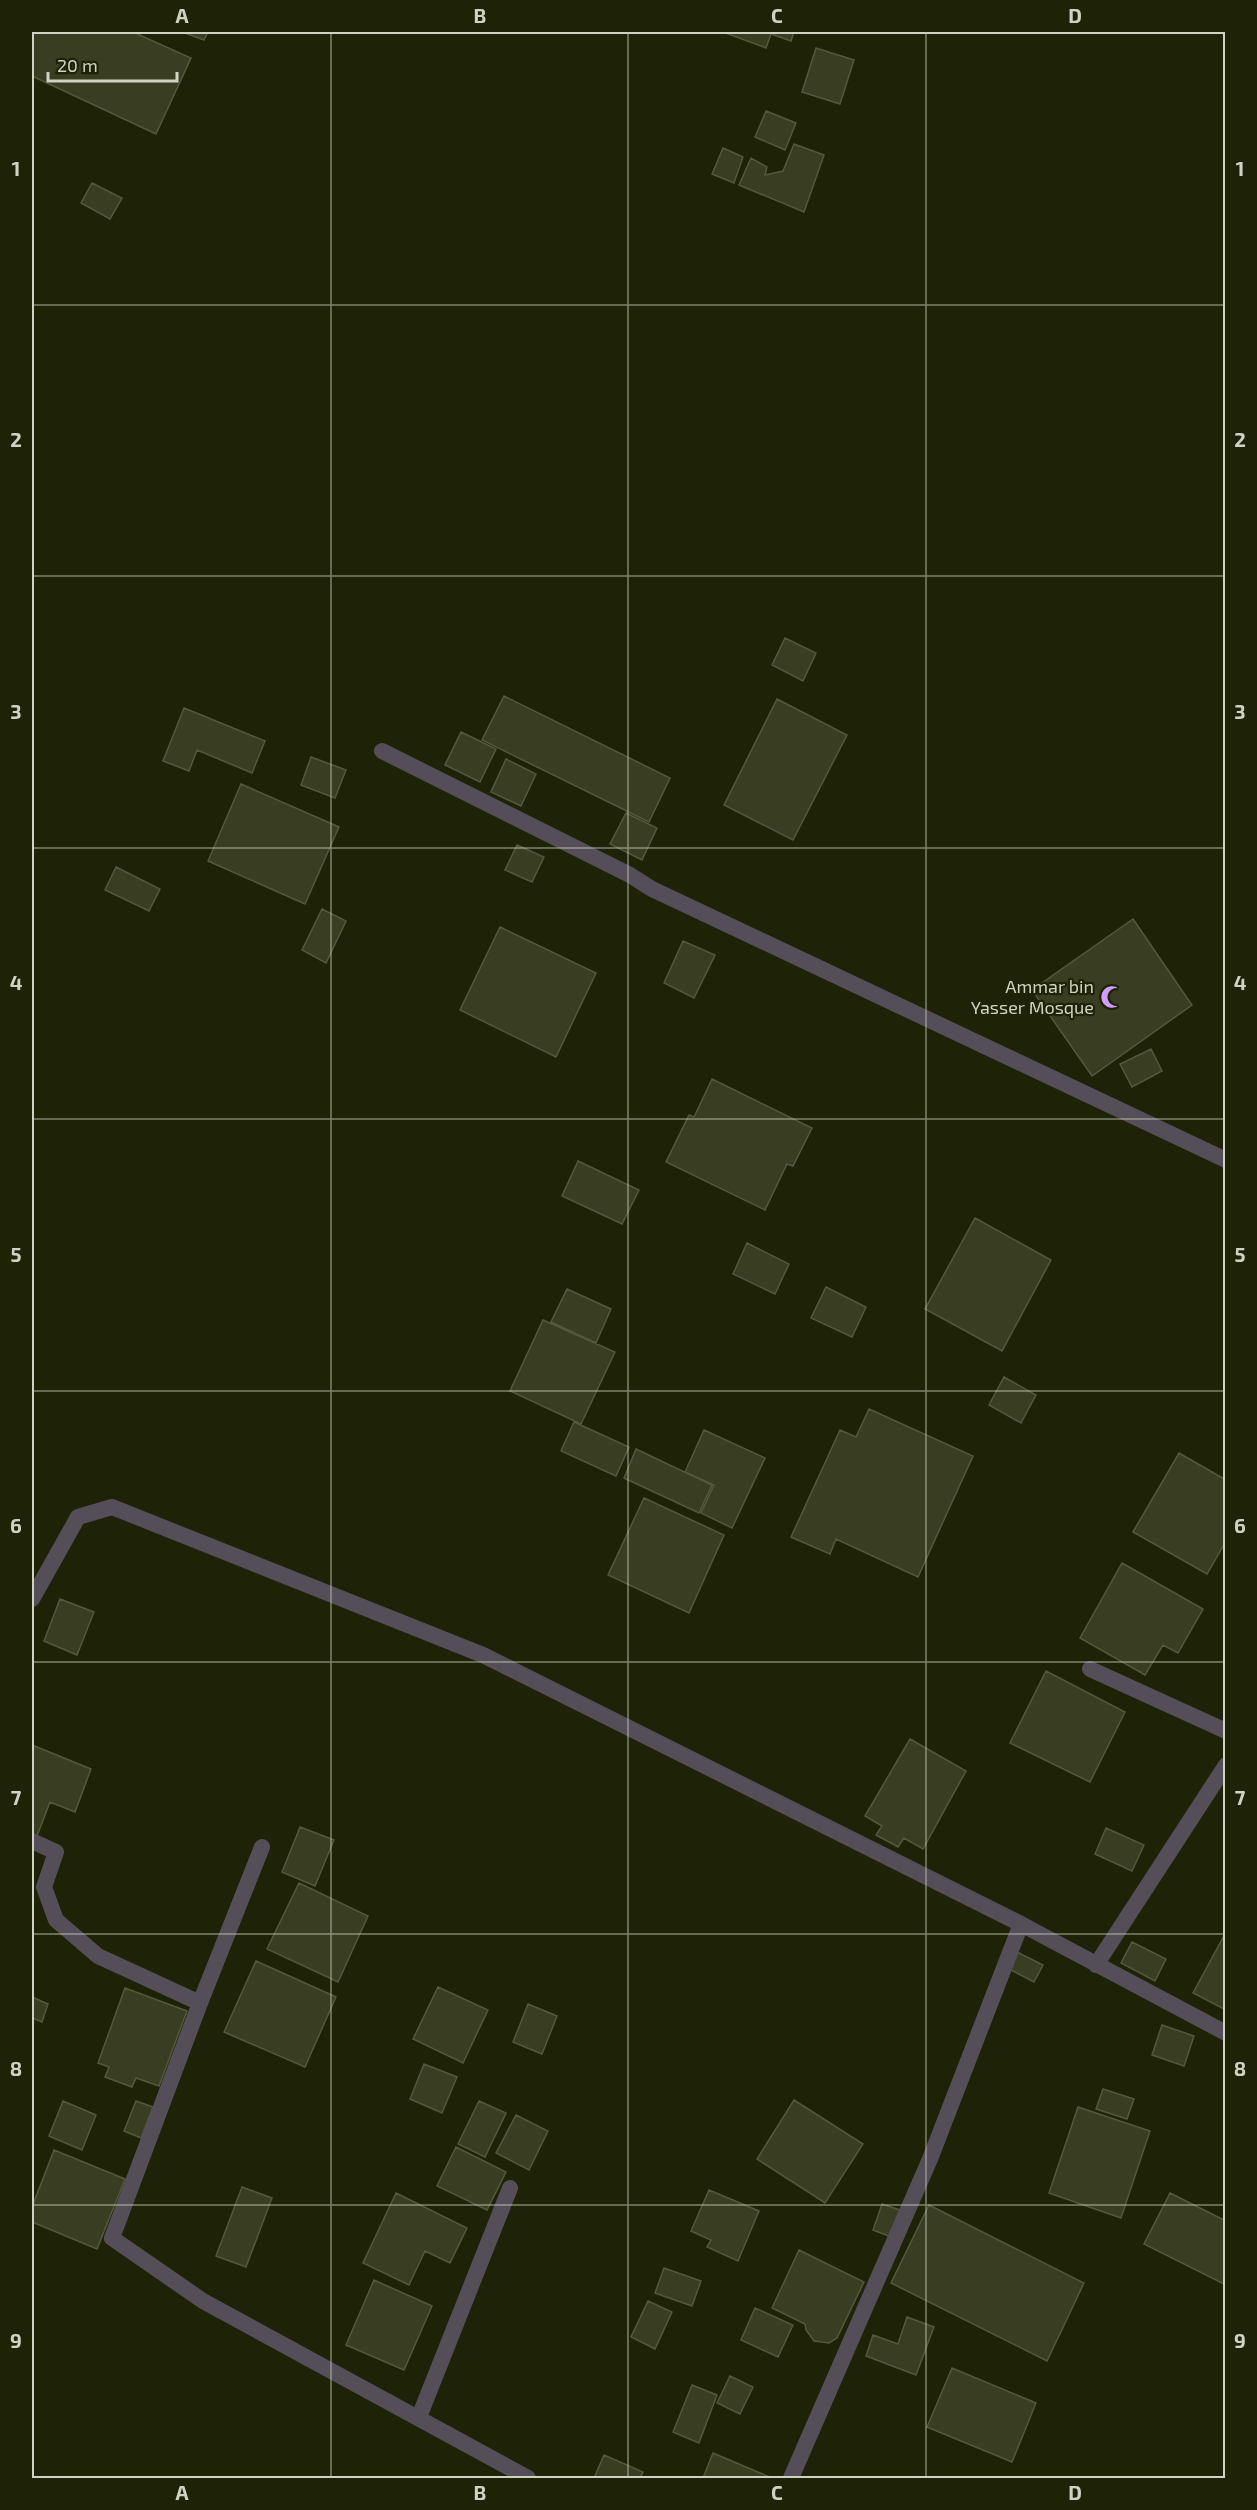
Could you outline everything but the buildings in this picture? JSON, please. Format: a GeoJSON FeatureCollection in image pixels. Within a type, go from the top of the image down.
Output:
{"type":"FeatureCollection","features":[{"type":"Feature","properties":{"kind":"lane"},"geometry":{"type":"LineString","coordinates":[[382,751],[630,875],[652,889],[1226,1160]]}},
{"type":"Feature","properties":{"kind":"lane"},"geometry":{"type":"LineString","coordinates":[[32,1599],[78,1517],[112,1507],[483,1655],[1021,1924],[1226,2032]]}},
{"type":"Feature","properties":{"kind":"lane"},"geometry":{"type":"LineString","coordinates":[[1090,1669],[1226,1731]]}},
{"type":"Feature","properties":{"kind":"lane"},"geometry":{"type":"LineString","coordinates":[[1096,1965],[1226,1765]]}},
{"type":"Feature","properties":{"kind":"lane"},"geometry":{"type":"LineString","coordinates":[[32,1841],[56,1852],[44,1887],[56,1920],[98,1956],[200,2003]]}},
{"type":"Feature","properties":{"kind":"lane"},"geometry":{"type":"LineString","coordinates":[[262,1847],[200,2003],[112,2238],[203,2301],[528,2478]]}},
{"type":"Feature","properties":{"kind":"lane"},"geometry":{"type":"LineString","coordinates":[[791,2478],[930,2159],[1021,1924]]}},
{"type":"Feature","properties":{"kind":"lane"},"geometry":{"type":"LineString","coordinates":[[418,2417],[510,2188]]}},
{"type":"Feature","properties":{"kind":"place","name":"Ammar bin Yasser Mosque"},"geometry":{"type":"Point","coordinates":[1112,997]}}]}
